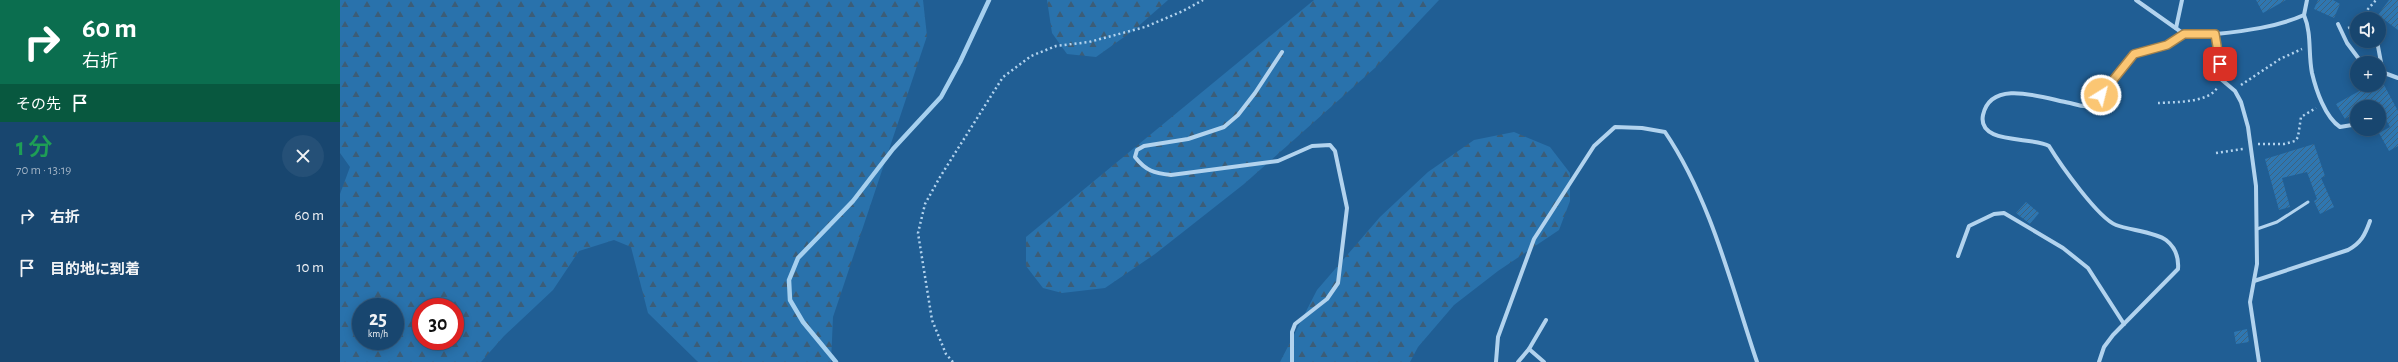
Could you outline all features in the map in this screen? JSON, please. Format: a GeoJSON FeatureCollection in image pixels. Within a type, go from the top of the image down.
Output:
{"type":"FeatureCollection","features":[{"type":"Feature","properties":{"kind":"street"},"geometry":{"type":"LineString","coordinates":[[2136,0],[2184,34]]}},
{"type":"Feature","properties":{"kind":"street"},"geometry":{"type":"LineString","coordinates":[[2176,28],[2182,0]]}},
{"type":"Feature","properties":{"kind":"street"},"geometry":{"type":"LineString","coordinates":[[2307,0],[2304,15],[2311,45],[2312,72],[2324,105],[2335,123],[2340,127],[2350,125]]}},
{"type":"Feature","properties":{"kind":"street"},"geometry":{"type":"LineString","coordinates":[[2099,362],[2104,347],[2124,324],[2178,270],[2179,258],[2174,249],[2165,239],[2114,224],[2096,208],[2048,146],[2041,141],[1994,136],[1985,128],[1982,120],[1985,106],[1992,98],[2003,93],[2029,95],[2086,107],[2096,102],[2134,54],[2167,45],[2184,34],[2215,34],[2288,22],[2304,15]]}},
{"type":"Feature","properties":{"kind":"street"},"geometry":{"type":"LineString","coordinates":[[2338,24],[2347,43],[2357,56]]}},
{"type":"Feature","properties":{"kind":"street"},"geometry":{"type":"LineString","coordinates":[[2215,34],[2222,80],[2235,91],[2241,102],[2246,121],[2256,186],[2258,229],[2257,264],[2250,302],[2259,362]]}},
{"type":"Feature","properties":{"kind":"street"},"geometry":{"type":"LineString","coordinates":[[1282,52],[1251,98],[1238,114],[1224,127],[1188,139],[1144,146],[1137,150],[1135,157],[1143,167],[1154,173],[1171,175],[1278,161],[1312,146],[1330,144],[1335,152],[1348,208],[1338,283],[1327,299],[1295,324],[1292,332],[1292,362]]}},
{"type":"Feature","properties":{"kind":"street"},"geometry":{"type":"LineString","coordinates":[[2386,74],[2398,78]]}},
{"type":"Feature","properties":{"kind":"street"},"geometry":{"type":"LineString","coordinates":[[1496,362],[1498,336],[1534,238],[1594,146],[1614,127],[1642,128],[1665,132],[1678,152],[1707,214],[1757,362]]}},
{"type":"Feature","properties":{"kind":"street"},"geometry":{"type":"LineString","coordinates":[[1958,256],[1969,226],[1994,214],[2004,213],[2062,248],[2088,268],[2124,324]]}},
{"type":"Feature","properties":{"kind":"street"},"geometry":{"type":"LineString","coordinates":[[2254,282],[2348,250],[2359,244],[2365,235],[2370,221]]}},
{"type":"Feature","properties":{"kind":"street"},"geometry":{"type":"LineString","coordinates":[[1518,362],[1530,349],[1546,320]]}},
{"type":"Feature","properties":{"kind":"street"},"geometry":{"type":"LineString","coordinates":[[1530,349],[1544,362]]}},
{"type":"Feature","properties":{"kind":"lane"},"geometry":{"type":"LineString","coordinates":[[2258,229],[2277,222],[2308,202]]}},
{"type":"Feature","properties":{"kind":"path"},"geometry":{"type":"LineString","coordinates":[[953,362],[946,354],[932,320],[918,233],[925,204],[940,177],[1003,78],[1031,56],[1056,46],[1089,42],[1145,27],[1183,11],[1203,0]]}},
{"type":"Feature","properties":{"kind":"path"},"geometry":{"type":"LineString","coordinates":[[2367,12],[2376,0]]}},
{"type":"Feature","properties":{"kind":"path"},"geometry":{"type":"LineString","coordinates":[[2235,91],[2280,59],[2311,45]]}},
{"type":"Feature","properties":{"kind":"path"},"geometry":{"type":"LineString","coordinates":[[2158,102],[2193,101],[2215,91],[2222,80]]}},
{"type":"Feature","properties":{"kind":"path"},"geometry":{"type":"LineString","coordinates":[[2216,153],[2249,146],[2284,144],[2295,141],[2298,137],[2301,117],[2324,105]]}},
{"type":"Feature","properties":{"kind":"green space"},"geometry":{"type":"Polygon","coordinates":[[[340,0],[923,0],[927,36],[833,317],[831,362],[698,362],[648,313],[631,247],[614,240],[579,251],[553,290],[504,336],[481,362],[340,362],[340,194],[350,167],[340,153],[340,0]]]}},
{"type":"Feature","properties":{"kind":"green space"},"geometry":{"type":"Polygon","coordinates":[[[1047,0],[1168,0],[1134,30],[1096,57],[1067,54],[1052,33],[1047,0]]]}},
{"type":"Feature","properties":{"kind":"green space"},"geometry":{"type":"Polygon","coordinates":[[[1314,0],[1439,0],[1376,67],[1244,184],[1155,254],[1105,288],[1062,293],[1043,288],[1026,266],[1026,237],[1314,0]]]}},
{"type":"Feature","properties":{"kind":"green space"},"geometry":{"type":"Polygon","coordinates":[[[1514,132],[1550,147],[1570,173],[1570,201],[1559,230],[1498,271],[1454,305],[1418,347],[1410,362],[1280,362],[1317,290],[1380,217],[1428,172],[1474,140],[1514,132]]]}},
{"type":"Feature","properties":{"kind":"building"},"geometry":{"type":"Polygon","coordinates":[[[2256,0],[2286,0],[2263,13],[2256,0]]]}},
{"type":"Feature","properties":{"kind":"building"},"geometry":{"type":"Polygon","coordinates":[[[2318,0],[2333,0],[2340,4],[2334,18],[2314,9],[2318,0]]]}},
{"type":"Feature","properties":{"kind":"building"},"geometry":{"type":"Polygon","coordinates":[[[2389,0],[2398,0],[2398,30],[2386,21],[2386,12],[2380,12],[2389,0]]]}},
{"type":"Feature","properties":{"kind":"building"},"geometry":{"type":"Polygon","coordinates":[[[2386,89],[2398,111],[2398,146],[2389,151],[2381,136],[2386,136],[2386,129],[2390,127],[2386,120],[2386,100],[2350,100],[2350,116],[2345,119],[2336,104],[2357,92],[2386,92],[2386,89]]]}},
{"type":"Feature","properties":{"kind":"building"},"geometry":{"type":"Polygon","coordinates":[[[2314,144],[2325,176],[2321,178],[2334,207],[2320,214],[2314,201],[2317,199],[2307,172],[2282,178],[2290,207],[2279,210],[2265,159],[2314,144]]]}},
{"type":"Feature","properties":{"kind":"building"},"geometry":{"type":"Polygon","coordinates":[[[2026,202],[2039,213],[2030,224],[2016,213],[2026,202]]]}},
{"type":"Feature","properties":{"kind":"building"},"geometry":{"type":"Polygon","coordinates":[[[2247,329],[2249,342],[2236,344],[2234,332],[2247,329]]]}},
{"type":"Feature","properties":{"kind":"waterway"},"geometry":{"type":"LineString","coordinates":[[836,362],[803,322],[790,300],[789,280],[798,258],[853,201],[893,149],[941,97],[960,62],[989,0]]}},
{"type":"Feature","properties":{"kind":"route"},"geometry":{"type":"LineString","coordinates":[[2101,95],[2124,64],[2134,54],[2167,45],[2184,34],[2215,34],[2220,64]]}}]}
